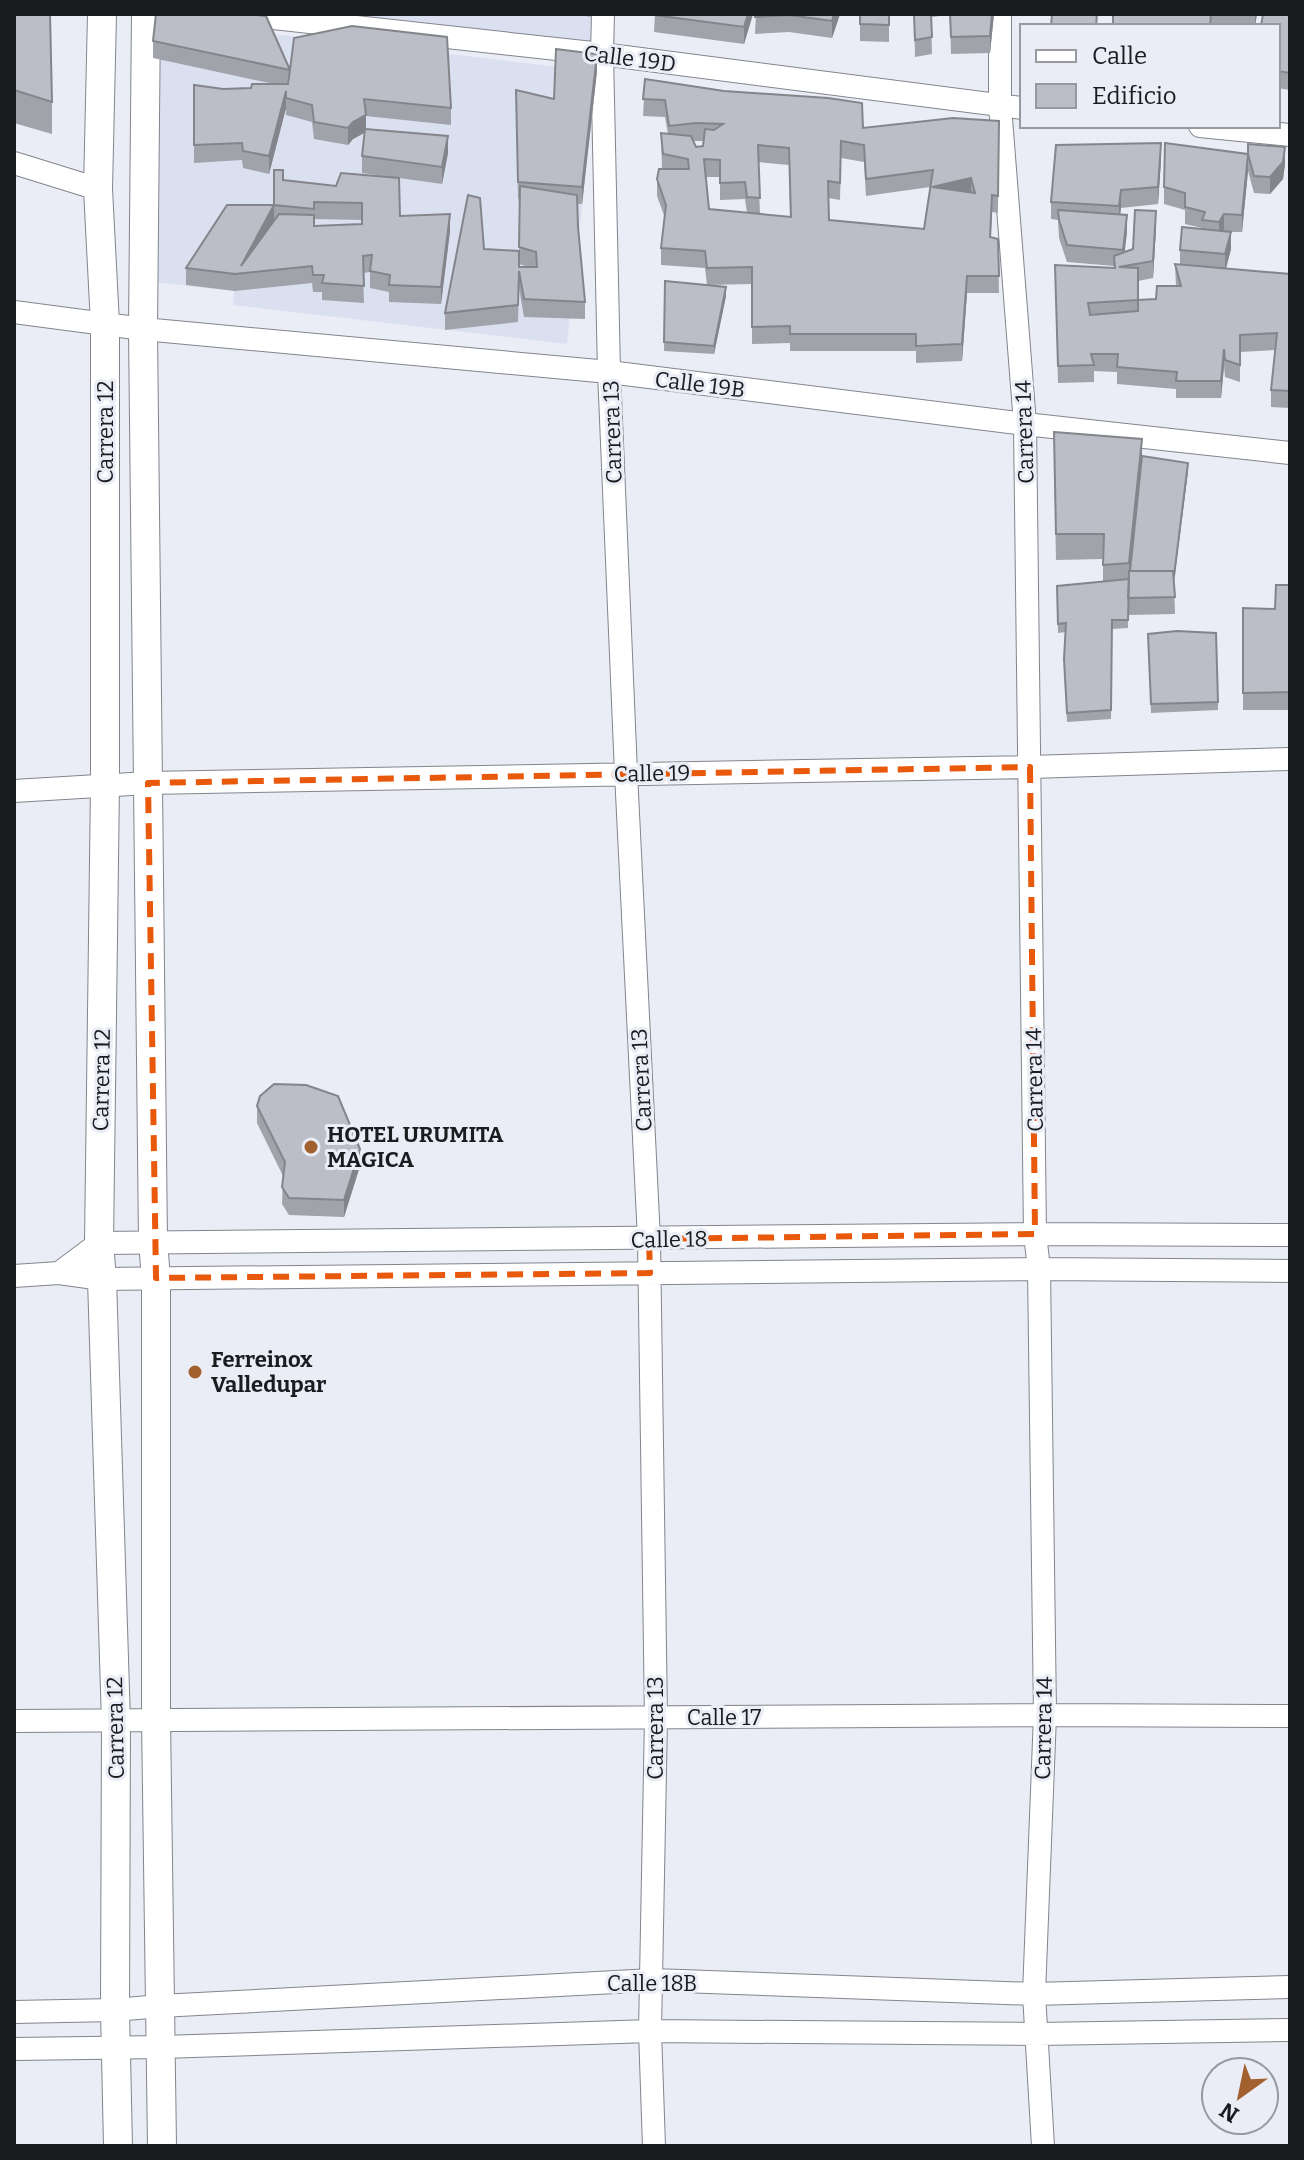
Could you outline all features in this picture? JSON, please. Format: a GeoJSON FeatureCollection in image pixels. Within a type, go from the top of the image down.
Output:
{"type":"FeatureCollection","features":[{"type":"Feature","properties":{"kind":"street","name":"Carrera 12"},"geometry":{"type":"LineString","coordinates":[[102,14],[98,189],[105,324],[105,784],[99,1243],[116,1722],[118,2146]]}},
{"type":"Feature","properties":{"kind":"street","name":"Carrera 12"},"geometry":{"type":"LineString","coordinates":[[146,14],[143,329],[153,1242],[156,1278],[156,1719],[162,2146]]}},
{"type":"Feature","properties":{"kind":"street","name":"Calle 19D"},"geometry":{"type":"LineString","coordinates":[[237,14],[602,54],[1011,107]]}},
{"type":"Feature","properties":{"kind":"street","name":"Carrera 13"},"geometry":{"type":"LineString","coordinates":[[603,14],[609,372],[650,1273],[656,1718],[650,2031],[654,2146]]}},
{"type":"Feature","properties":{"kind":"street","name":"Carrera 14"},"geometry":{"type":"LineString","coordinates":[[1000,14],[1011,107],[1025,424],[1035,1234],[1039,1269],[1045,1715],[1034,1994],[1043,2146]]}},
{"type":"Feature","properties":{"kind":"street"},"geometry":{"type":"LineString","coordinates":[[1220,128],[1290,135]]}},
{"type":"Feature","properties":{"kind":"street"},"geometry":{"type":"LineString","coordinates":[[14,163],[98,189]]}},
{"type":"Feature","properties":{"kind":"street","name":"Calle 19B"},"geometry":{"type":"LineString","coordinates":[[14,312],[143,329],[609,372],[1025,424],[1290,453]]}},
{"type":"Feature","properties":{"kind":"street","name":"Calle 19"},"geometry":{"type":"LineString","coordinates":[[14,791],[105,784],[1030,767],[1290,759]]}},
{"type":"Feature","properties":{"kind":"street","name":"Calle 18"},"geometry":{"type":"LineString","coordinates":[[99,1243],[1035,1234],[1290,1235]]}},
{"type":"Feature","properties":{"kind":"street"},"geometry":{"type":"LineString","coordinates":[[59,1273],[99,1243]]}},
{"type":"Feature","properties":{"kind":"street","name":"Calle 18"},"geometry":{"type":"LineString","coordinates":[[14,1276],[59,1273],[102,1279],[1039,1269],[1290,1271]]}},
{"type":"Feature","properties":{"kind":"street","name":"Calle 17"},"geometry":{"type":"LineString","coordinates":[[14,1721],[1290,1716]]}},
{"type":"Feature","properties":{"kind":"street","name":"Calle 18B"},"geometry":{"type":"LineString","coordinates":[[14,2012],[115,2010],[653,1980],[1034,1994],[1290,1987]]}},
{"type":"Feature","properties":{"kind":"street"},"geometry":{"type":"LineString","coordinates":[[14,2049],[650,2031],[1037,2034],[1290,2030]]}},
{"type":"Feature","properties":{"kind":"highlighted area"},"geometry":{"type":"Polygon","coordinates":[[[1030,767],[1035,1234],[649,1239],[650,1273],[156,1278],[148,783],[1030,767]]]}},
{"type":"Feature","properties":{"kind":"shaded area"},"geometry":{"type":"Polygon","coordinates":[[[263,14],[614,14],[615,65],[263,14]]]}},
{"type":"Feature","properties":{"kind":"shaded area"},"geometry":{"type":"Polygon","coordinates":[[[157,21],[597,71],[567,344],[233,305],[234,291],[129,279],[157,21]]]}},
{"type":"Feature","properties":{"kind":"building"},"geometry":{"type":"Polygon","coordinates":[[[14,14],[50,14],[52,102],[14,90],[14,14]]]}},
{"type":"Feature","properties":{"kind":"building"},"geometry":{"type":"Polygon","coordinates":[[[156,14],[266,16],[290,70],[153,41],[156,14]]]}},
{"type":"Feature","properties":{"kind":"building"},"geometry":{"type":"Polygon","coordinates":[[[655,14],[748,14],[744,27],[655,14]]]}},
{"type":"Feature","properties":{"kind":"building"},"geometry":{"type":"Polygon","coordinates":[[[756,14],[834,14],[832,21],[789,15],[755,17],[756,14]]]}},
{"type":"Feature","properties":{"kind":"building"},"geometry":{"type":"Polygon","coordinates":[[[860,14],[889,14],[889,25],[860,24],[860,14]]]}},
{"type":"Feature","properties":{"kind":"building"},"geometry":{"type":"Polygon","coordinates":[[[914,14],[931,14],[932,37],[915,40],[914,14]]]}},
{"type":"Feature","properties":{"kind":"building"},"geometry":{"type":"Polygon","coordinates":[[[950,14],[992,14],[990,36],[951,37],[950,14]]]}},
{"type":"Feature","properties":{"kind":"building"},"geometry":{"type":"Polygon","coordinates":[[[1052,14],[1097,14],[1096,24],[1051,24],[1052,14]]]}},
{"type":"Feature","properties":{"kind":"building"},"geometry":{"type":"Polygon","coordinates":[[[1113,14],[1211,14],[1210,24],[1113,24],[1113,14]]]}},
{"type":"Feature","properties":{"kind":"building"},"geometry":{"type":"Polygon","coordinates":[[[1263,14],[1290,14],[1290,73],[1280,71],[1280,24],[1261,24],[1263,14]]]}},
{"type":"Feature","properties":{"kind":"building"},"geometry":{"type":"Polygon","coordinates":[[[352,26],[447,37],[451,108],[364,99],[366,115],[348,128],[314,122],[312,105],[286,98],[286,91],[269,156],[243,151],[242,143],[194,145],[194,85],[223,89],[251,88],[252,84],[288,84],[294,38],[352,26]]]}},
{"type":"Feature","properties":{"kind":"building"},"geometry":{"type":"Polygon","coordinates":[[[556,49],[597,54],[582,187],[518,182],[516,90],[554,99],[556,49]]]}},
{"type":"Feature","properties":{"kind":"building"},"geometry":{"type":"Polygon","coordinates":[[[645,79],[724,91],[862,103],[863,128],[953,118],[999,121],[998,196],[992,195],[990,237],[998,239],[999,276],[967,276],[962,344],[916,346],[916,334],[790,334],[790,326],[752,327],[752,267],[707,268],[705,251],[661,248],[666,205],[657,179],[659,169],[689,169],[688,159],[663,154],[661,133],[691,136],[696,147],[703,146],[705,129],[714,130],[723,124],[669,126],[665,100],[643,99],[645,79]],[[841,141],[840,183],[828,181],[829,220],[924,229],[933,170],[866,179],[864,145],[841,141]],[[758,145],[760,198],[747,197],[745,182],[720,183],[720,160],[704,159],[709,209],[791,217],[789,148],[758,145]],[[971,178],[932,187],[975,193],[971,178]]]}},
{"type":"Feature","properties":{"kind":"building"},"geometry":{"type":"Polygon","coordinates":[[[365,129],[448,136],[442,167],[362,156],[365,129]]]}},
{"type":"Feature","properties":{"kind":"building"},"geometry":{"type":"Polygon","coordinates":[[[1161,143],[1158,187],[1121,190],[1119,206],[1051,202],[1056,145],[1161,143]]]}},
{"type":"Feature","properties":{"kind":"building"},"geometry":{"type":"Polygon","coordinates":[[[1165,143],[1248,154],[1242,215],[1224,214],[1219,222],[1202,220],[1205,212],[1185,207],[1185,193],[1164,187],[1165,143]]]}},
{"type":"Feature","properties":{"kind":"building"},"geometry":{"type":"Polygon","coordinates":[[[1248,144],[1285,147],[1283,162],[1270,177],[1254,176],[1248,144]]]}},
{"type":"Feature","properties":{"kind":"building"},"geometry":{"type":"Polygon","coordinates":[[[274,170],[283,170],[283,180],[336,186],[341,173],[399,178],[400,216],[450,214],[441,287],[389,285],[390,275],[370,271],[372,255],[363,256],[364,286],[322,283],[324,275],[313,275],[312,266],[235,274],[186,268],[227,205],[274,205],[274,170]],[[314,202],[314,209],[274,205],[241,266],[279,214],[314,215],[314,226],[362,224],[362,203],[314,202]]]}},
{"type":"Feature","properties":{"kind":"building"},"geometry":{"type":"Polygon","coordinates":[[[520,186],[577,195],[585,302],[524,299],[519,271],[518,305],[445,313],[468,195],[480,198],[484,249],[519,251],[519,267],[537,267],[536,252],[519,247],[520,186]]]}},
{"type":"Feature","properties":{"kind":"building"},"geometry":{"type":"Polygon","coordinates":[[[1058,210],[1127,215],[1123,250],[1067,245],[1058,210]]]}},
{"type":"Feature","properties":{"kind":"building"},"geometry":{"type":"Polygon","coordinates":[[[1135,210],[1156,211],[1153,261],[1119,267],[1138,268],[1138,300],[1156,299],[1157,286],[1181,286],[1175,264],[1290,274],[1290,391],[1271,390],[1277,333],[1240,335],[1240,365],[1225,360],[1224,349],[1221,381],[1176,381],[1177,372],[1117,367],[1118,354],[1091,354],[1094,365],[1058,366],[1055,265],[1115,268],[1114,256],[1133,249],[1135,210]],[[1138,300],[1088,303],[1090,315],[1138,311],[1138,300]]]}},
{"type":"Feature","properties":{"kind":"building"},"geometry":{"type":"Polygon","coordinates":[[[1182,227],[1231,232],[1225,254],[1180,250],[1182,227]]]}},
{"type":"Feature","properties":{"kind":"building"},"geometry":{"type":"Polygon","coordinates":[[[665,281],[726,287],[714,346],[664,342],[665,281]]]}},
{"type":"Feature","properties":{"kind":"building"},"geometry":{"type":"Polygon","coordinates":[[[1054,432],[1142,439],[1129,563],[1103,565],[1104,534],[1056,534],[1054,432]]]}},
{"type":"Feature","properties":{"kind":"building"},"geometry":{"type":"Polygon","coordinates":[[[1142,456],[1188,463],[1174,576],[1173,571],[1130,571],[1142,456]]]}},
{"type":"Feature","properties":{"kind":"building"},"geometry":{"type":"Polygon","coordinates":[[[1129,571],[1173,571],[1175,597],[1128,598],[1129,571]]]}},
{"type":"Feature","properties":{"kind":"building"},"geometry":{"type":"Polygon","coordinates":[[[1129,579],[1128,620],[1112,620],[1111,710],[1067,713],[1066,623],[1058,624],[1057,586],[1129,579]]]}},
{"type":"Feature","properties":{"kind":"building"},"geometry":{"type":"Polygon","coordinates":[[[1276,585],[1290,585],[1290,692],[1243,693],[1243,608],[1275,609],[1276,585]]]}},
{"type":"Feature","properties":{"kind":"building"},"geometry":{"type":"Polygon","coordinates":[[[1177,631],[1216,633],[1218,702],[1151,704],[1148,634],[1177,631]]]}},
{"type":"Feature","properties":{"kind":"building","name":"HOTEL URUMITA MAGICA"},"geometry":{"type":"Polygon","coordinates":[[[274,1084],[306,1085],[338,1096],[360,1149],[344,1200],[289,1198],[282,1187],[285,1162],[257,1106],[260,1096],[274,1084]]]}},
{"type":"Feature","properties":{"kind":"place","name":"HOTEL URUMITA MAGICA"},"geometry":{"type":"Point","coordinates":[311,1147]}},
{"type":"Feature","properties":{"kind":"place","name":"Ferreinox Valledupar"},"geometry":{"type":"Point","coordinates":[195,1372]}}]}
